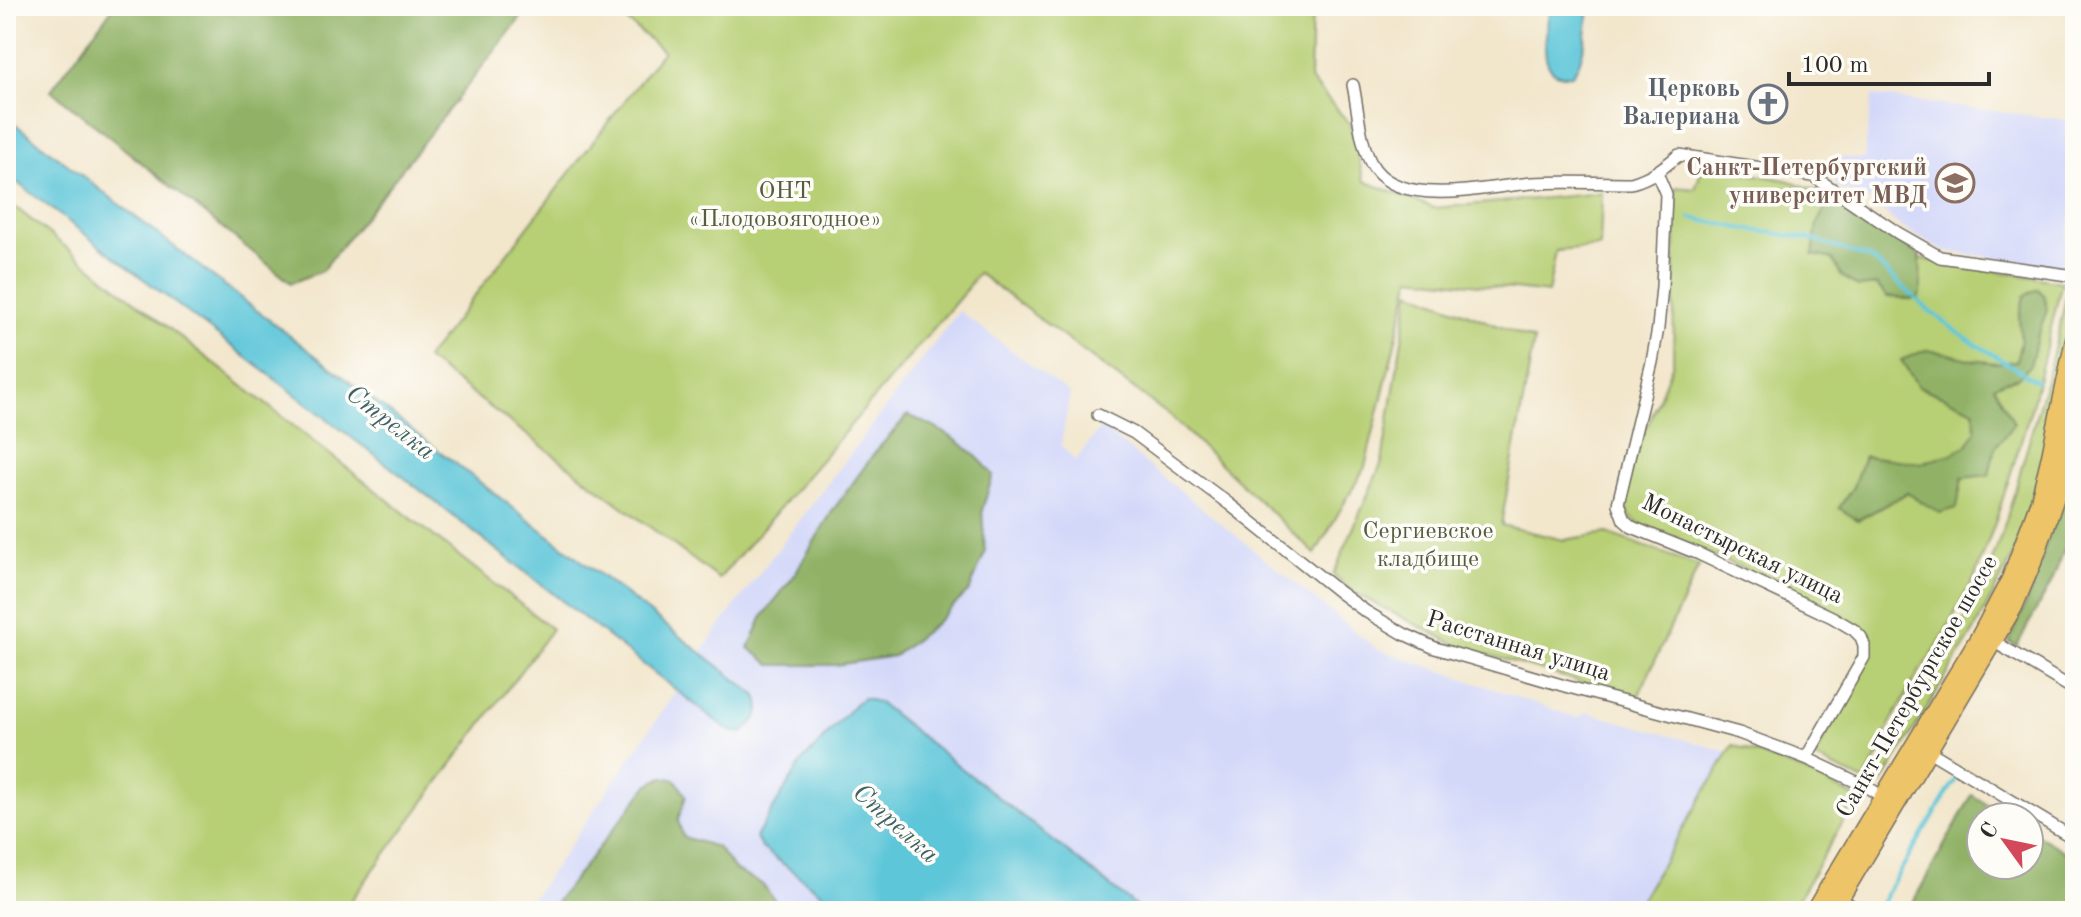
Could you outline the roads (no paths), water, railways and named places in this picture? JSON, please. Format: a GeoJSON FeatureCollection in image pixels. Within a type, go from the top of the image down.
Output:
{"type":"FeatureCollection","features":[{"type":"Feature","properties":{"kind":"main road","name":"Санкт-Петербургское шоссе"},"geometry":{"type":"LineString","coordinates":[[1815,911],[1982,634],[2011,579],[2040,501],[2075,339]]}},
{"type":"Feature","properties":{"kind":"main road","name":"Санкт-Петербургское шоссе"},"geometry":{"type":"LineString","coordinates":[[1836,905],[2013,607],[2036,553],[2075,424]]}},
{"type":"Feature","properties":{"kind":"street"},"geometry":{"type":"LineString","coordinates":[[1353,85],[1371,164],[1387,182],[1406,188],[1463,193],[1533,183],[1631,183],[1657,173],[1679,155],[1813,176],[1940,257],[2075,276]]}},
{"type":"Feature","properties":{"kind":"street","name":"Монастырская улица"},"geometry":{"type":"LineString","coordinates":[[1657,173],[1666,194],[1658,328],[1618,504],[1620,513],[1639,531],[1699,554],[1832,617],[1861,637],[1864,657],[1806,758]]}},
{"type":"Feature","properties":{"kind":"street","name":"Расстанная улица"},"geometry":{"type":"LineString","coordinates":[[1098,415],[1134,433],[1339,592],[1404,634],[1435,648],[1739,733],[1806,758],[1883,797]]}},
{"type":"Feature","properties":{"kind":"street"},"geometry":{"type":"LineString","coordinates":[[1993,641],[2075,690]]}},
{"type":"Feature","properties":{"kind":"street"},"geometry":{"type":"LineString","coordinates":[[1927,750],[2075,839]]}},
{"type":"Feature","properties":{"kind":"street"},"geometry":{"type":"LineString","coordinates":[[1836,905],[1861,911]]}},
{"type":"Feature","properties":{"kind":"water"},"geometry":{"type":"Polygon","coordinates":[[[1550,6],[1589,6],[1583,51],[1572,75],[1560,74],[1547,62],[1545,40],[1550,6]]]}},
{"type":"Feature","properties":{"kind":"water","name":"Стрелка"},"geometry":{"type":"Polygon","coordinates":[[[6,117],[757,696],[760,707],[754,721],[743,733],[729,731],[402,476],[6,174],[6,117]]]}},
{"type":"Feature","properties":{"kind":"water","name":"Стрелка"},"geometry":{"type":"Polygon","coordinates":[[[864,698],[879,703],[1142,911],[845,911],[761,847],[756,837],[801,763],[864,698]]]}},
{"type":"Feature","properties":{"kind":"waterway"},"geometry":{"type":"LineString","coordinates":[[1691,218],[1807,238],[1872,259],[1931,312],[1966,338],[2036,381]]}},
{"type":"Feature","properties":{"kind":"waterway"},"geometry":{"type":"LineString","coordinates":[[2070,581],[2075,574]]}},
{"type":"Feature","properties":{"kind":"waterway"},"geometry":{"type":"LineString","coordinates":[[1876,911],[1957,777]]}},
{"type":"Feature","properties":{"kind":"place","name":"Церковь Валериана"},"geometry":{"type":"Point","coordinates":[1768,104]}},
{"type":"Feature","properties":{"kind":"place","name":"Санкт-Петербургский университет МВД"},"geometry":{"type":"Point","coordinates":[1955,183]}},
{"type":"Feature","properties":{"kind":"park label","name":"ОНТ «Плодовоягодное»"},"geometry":{"type":"Point","coordinates":[785,206]}},
{"type":"Feature","properties":{"kind":"park label","name":"Сергиевское кладбище"},"geometry":{"type":"Point","coordinates":[1428,546]}}]}
